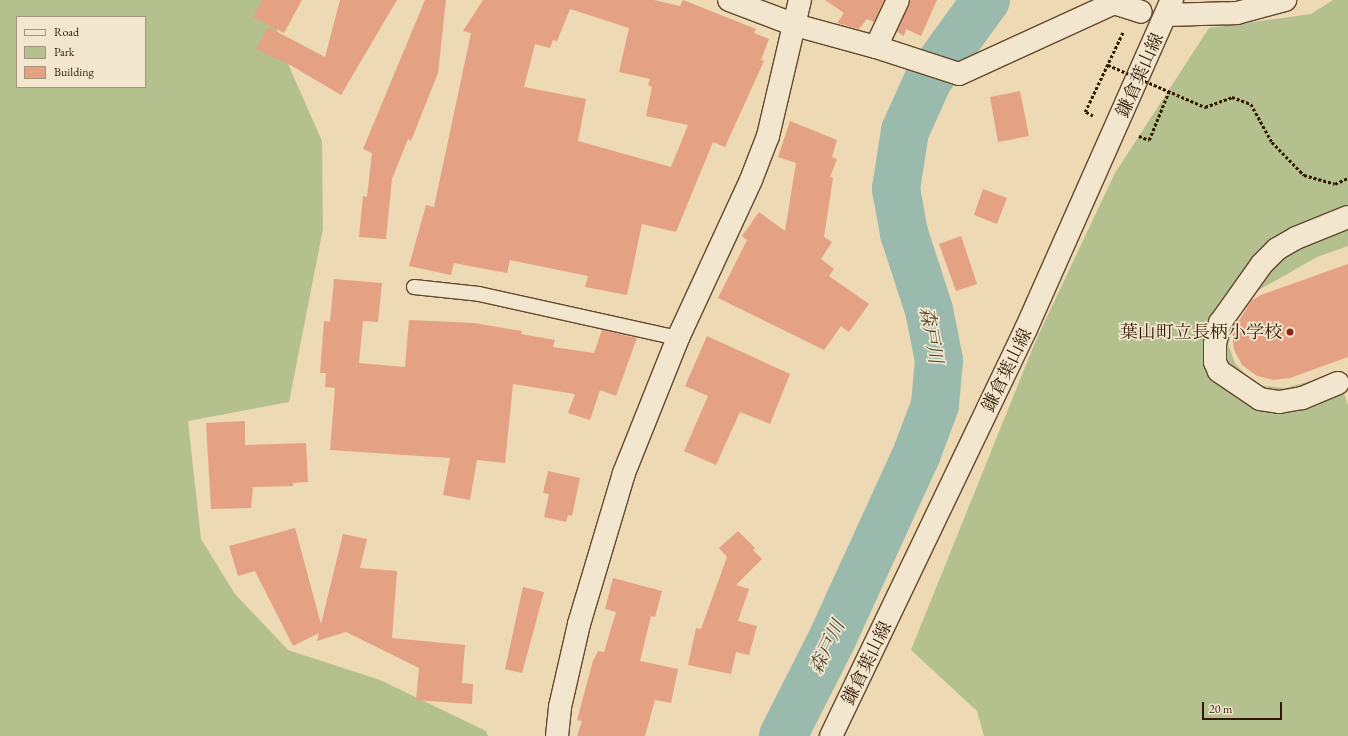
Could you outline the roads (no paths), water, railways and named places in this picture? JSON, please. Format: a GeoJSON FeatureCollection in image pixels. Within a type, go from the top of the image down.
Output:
{"type":"FeatureCollection","features":[{"type":"Feature","properties":{"kind":"street"},"geometry":{"type":"LineString","coordinates":[[729,0],[795,25],[876,47],[959,74],[1114,3],[1141,12]]}},
{"type":"Feature","properties":{"kind":"street"},"geometry":{"type":"LineString","coordinates":[[556,736],[569,666],[598,556],[624,473],[678,338],[748,187],[768,136],[800,0]]}},
{"type":"Feature","properties":{"kind":"street"},"geometry":{"type":"LineString","coordinates":[[876,47],[898,0]]}},
{"type":"Feature","properties":{"kind":"street"},"geometry":{"type":"LineString","coordinates":[[1169,7],[1237,13],[1285,0]]}},
{"type":"Feature","properties":{"kind":"street","name":"鎌倉葉山線"},"geometry":{"type":"LineString","coordinates":[[831,736],[1026,329],[1169,7]]}},
{"type":"Feature","properties":{"kind":"street"},"geometry":{"type":"LineString","coordinates":[[1338,382],[1302,398],[1279,402],[1260,399],[1220,371],[1216,362],[1215,344],[1220,323],[1230,307],[1267,259],[1296,238],[1348,217]]}},
{"type":"Feature","properties":{"kind":"lane"},"geometry":{"type":"LineString","coordinates":[[414,287],[479,294],[678,338]]}},
{"type":"Feature","properties":{"kind":"waterway","name":"森戸川"},"geometry":{"type":"LineString","coordinates":[[783,736],[832,639],[917,453],[935,405],[939,360],[929,310],[904,233],[896,189],[905,131],[928,80],[986,0]]}},
{"type":"Feature","properties":{"kind":"place","name":"葉山町立長柄小学校"},"geometry":{"type":"Point","coordinates":[1290,332]}}]}
